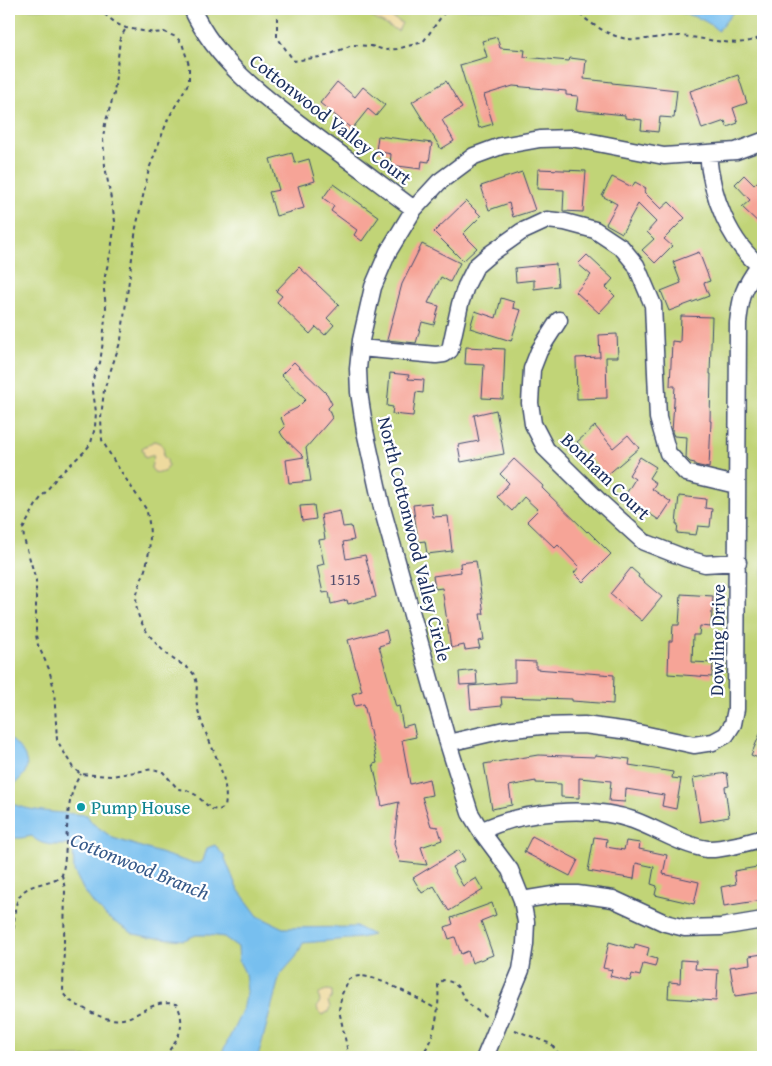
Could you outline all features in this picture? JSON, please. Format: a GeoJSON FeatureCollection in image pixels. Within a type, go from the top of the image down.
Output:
{"type":"FeatureCollection","features":[{"type":"Feature","properties":{"kind":"street","name":"Cottonwood Valley Court"},"geometry":{"type":"LineString","coordinates":[[192,9],[219,52],[240,75],[278,108],[414,209]]}},
{"type":"Feature","properties":{"kind":"street","name":"North Cottonwood Valley Circle"},"geometry":{"type":"LineString","coordinates":[[485,1057],[521,970],[526,922],[522,900],[510,870],[470,814],[448,743],[382,508],[365,431],[359,392],[358,369],[360,348],[373,286],[388,252],[414,209],[440,182],[474,156],[502,146],[540,139],[571,138],[664,156],[736,151],[763,141]]}},
{"type":"Feature","properties":{"kind":"street"},"geometry":{"type":"LineString","coordinates":[[708,154],[712,188],[723,215],[737,238],[761,266]]}},
{"type":"Feature","properties":{"kind":"street"},"geometry":{"type":"LineString","coordinates":[[360,348],[436,355],[444,354],[450,350],[466,286],[476,266],[490,254],[522,232],[547,220],[565,222],[596,230],[622,248],[636,265],[653,305],[658,418],[668,454],[686,473],[736,485]]}},
{"type":"Feature","properties":{"kind":"street","name":"Dowling Drive"},"geometry":{"type":"LineString","coordinates":[[448,743],[504,730],[541,726],[584,725],[629,731],[694,745],[713,742],[726,735],[733,724],[736,709],[738,323],[746,284],[761,266]]}},
{"type":"Feature","properties":{"kind":"street","name":"Bonham Court"},"geometry":{"type":"LineString","coordinates":[[558,320],[539,351],[532,368],[530,404],[533,424],[546,449],[644,542],[705,564],[738,562]]}},
{"type":"Feature","properties":{"kind":"street"},"geometry":{"type":"LineString","coordinates":[[481,831],[496,823],[531,815],[561,811],[601,814],[632,820],[690,844],[709,849],[763,838]]}},
{"type":"Feature","properties":{"kind":"street"},"geometry":{"type":"LineString","coordinates":[[522,900],[558,894],[577,894],[613,899],[665,922],[685,928],[721,927],[763,920]]}},
{"type":"Feature","properties":{"kind":"path"},"geometry":{"type":"LineString","coordinates":[[98,9],[117,24],[126,28],[154,33],[164,32],[176,37],[182,43],[188,59],[189,82],[164,127],[149,169],[136,228],[121,340],[104,390],[101,418],[102,440],[149,516],[148,561],[138,589],[137,609],[151,637],[162,650],[192,672],[196,681],[196,703],[224,780],[226,800],[224,807],[219,810],[210,809],[196,795],[187,790],[178,789],[163,772],[153,769],[112,776],[81,774],[73,768],[57,740],[50,669],[38,645],[36,634],[36,580],[24,539],[24,529],[36,503],[58,476],[85,451],[91,443],[95,428],[96,412],[92,384],[95,371],[100,364],[106,308],[105,276],[115,221],[105,166],[103,139],[115,84],[120,39],[126,28]]}},
{"type":"Feature","properties":{"kind":"path"},"geometry":{"type":"LineString","coordinates":[[277,9],[278,37],[294,61],[326,56],[352,45],[371,46],[385,50],[423,42],[447,9]]}},
{"type":"Feature","properties":{"kind":"path"},"geometry":{"type":"LineString","coordinates":[[573,9],[605,32],[620,38],[636,40],[675,36],[730,43],[763,38]]}},
{"type":"Feature","properties":{"kind":"path"},"geometry":{"type":"LineString","coordinates":[[81,774],[76,780],[70,800],[67,846],[62,875],[65,890],[63,994],[67,999],[96,1016],[114,1020],[123,1020],[164,1002],[176,1004],[179,1008],[180,1016],[179,1036],[165,1057]]}},
{"type":"Feature","properties":{"kind":"path"},"geometry":{"type":"LineString","coordinates":[[9,952],[14,936],[16,908],[23,892],[52,881],[62,875]]}},
{"type":"Feature","properties":{"kind":"path"},"geometry":{"type":"LineString","coordinates":[[348,1057],[339,1010],[342,994],[349,979],[361,976],[369,978],[403,991],[438,1010]]}},
{"type":"Feature","properties":{"kind":"path"},"geometry":{"type":"LineString","coordinates":[[421,1057],[429,1047],[438,1010],[438,985],[443,980],[453,982],[460,989],[465,999],[477,1011],[487,1017]]}},
{"type":"Feature","properties":{"kind":"path"},"geometry":{"type":"LineString","coordinates":[[9,1000],[9,1020]]}},
{"type":"Feature","properties":{"kind":"path"},"geometry":{"type":"LineString","coordinates":[[515,1030],[551,1044],[561,1057]]}},
{"type":"Feature","properties":{"kind":"green space"},"geometry":{"type":"Polygon","coordinates":[[[9,9],[763,9],[763,1057],[9,1057],[9,9]]]}},
{"type":"Feature","properties":{"kind":"sand"},"geometry":{"type":"Polygon","coordinates":[[[364,9],[389,9],[387,15],[402,23],[398,31],[362,12],[364,9]]]}},
{"type":"Feature","properties":{"kind":"sand"},"geometry":{"type":"Polygon","coordinates":[[[154,441],[163,446],[163,456],[167,460],[168,466],[165,471],[160,473],[154,472],[151,468],[154,455],[145,458],[142,448],[154,441]]]}},
{"type":"Feature","properties":{"kind":"sand"},"geometry":{"type":"Polygon","coordinates":[[[328,990],[332,991],[332,997],[328,1002],[330,1007],[328,1012],[322,1015],[317,1007],[320,1001],[319,994],[328,990]]]}},
{"type":"Feature","properties":{"kind":"water"},"geometry":{"type":"Polygon","coordinates":[[[660,9],[730,9],[734,11],[718,31],[698,18],[660,9]]]}},
{"type":"Feature","properties":{"kind":"water"},"geometry":{"type":"Polygon","coordinates":[[[9,737],[23,754],[27,764],[24,774],[9,792],[9,737]]]}},
{"type":"Feature","properties":{"kind":"water","name":"Cottonwood Branch"},"geometry":{"type":"Polygon","coordinates":[[[9,801],[23,808],[34,810],[87,815],[92,823],[113,838],[191,863],[203,861],[207,848],[215,845],[224,856],[237,888],[258,916],[283,928],[357,927],[373,935],[360,938],[303,943],[296,957],[280,975],[258,1057],[220,1057],[243,1009],[247,992],[245,973],[239,961],[238,947],[224,937],[209,935],[196,935],[184,940],[134,934],[108,918],[93,903],[74,871],[73,845],[45,844],[32,836],[9,838],[9,801]]]}},
{"type":"Feature","properties":{"kind":"building"},"geometry":{"type":"Polygon","coordinates":[[[497,37],[500,48],[525,50],[524,57],[569,61],[570,58],[586,60],[584,79],[677,90],[674,118],[660,117],[658,132],[641,130],[642,120],[625,118],[625,115],[576,110],[578,96],[566,95],[566,91],[513,86],[484,95],[493,124],[479,128],[460,65],[487,57],[482,41],[497,37]]]}},
{"type":"Feature","properties":{"kind":"building"},"geometry":{"type":"Polygon","coordinates":[[[738,75],[747,103],[733,108],[738,123],[727,127],[725,121],[702,129],[690,91],[738,75]]]}},
{"type":"Feature","properties":{"kind":"building"},"geometry":{"type":"Polygon","coordinates":[[[446,81],[462,108],[442,120],[454,141],[441,149],[412,102],[446,81]]]}},
{"type":"Feature","properties":{"kind":"building"},"geometry":{"type":"Polygon","coordinates":[[[337,82],[355,97],[363,87],[385,105],[376,116],[368,109],[352,129],[320,103],[337,82]]]}},
{"type":"Feature","properties":{"kind":"building"},"geometry":{"type":"Polygon","coordinates":[[[378,136],[432,143],[429,162],[422,161],[421,169],[390,165],[391,154],[376,151],[378,136]]]}},
{"type":"Feature","properties":{"kind":"building"},"geometry":{"type":"Polygon","coordinates":[[[292,153],[295,163],[309,159],[315,181],[298,186],[304,208],[276,216],[269,192],[279,190],[270,159],[292,153]]]}},
{"type":"Feature","properties":{"kind":"building"},"geometry":{"type":"Polygon","coordinates":[[[538,169],[586,171],[583,212],[563,211],[564,190],[537,189],[538,169]]]}},
{"type":"Feature","properties":{"kind":"building"},"geometry":{"type":"Polygon","coordinates":[[[522,172],[535,210],[513,217],[509,203],[489,210],[481,186],[522,172]]]}},
{"type":"Feature","properties":{"kind":"building"},"geometry":{"type":"Polygon","coordinates":[[[744,175],[754,185],[763,176],[763,227],[742,207],[750,200],[735,184],[744,175]]]}},
{"type":"Feature","properties":{"kind":"building"},"geometry":{"type":"Polygon","coordinates":[[[612,177],[632,187],[635,182],[646,188],[644,192],[661,209],[669,202],[685,218],[664,239],[672,246],[655,263],[642,250],[654,239],[647,232],[656,222],[638,204],[622,233],[606,224],[617,204],[602,196],[612,177]]]}},
{"type":"Feature","properties":{"kind":"building"},"geometry":{"type":"Polygon","coordinates":[[[333,184],[379,217],[362,241],[354,235],[357,230],[331,211],[334,206],[323,198],[333,184]]]}},
{"type":"Feature","properties":{"kind":"building"},"geometry":{"type":"Polygon","coordinates":[[[466,201],[481,216],[463,234],[477,248],[463,261],[434,232],[466,201]]]}},
{"type":"Feature","properties":{"kind":"building"},"geometry":{"type":"Polygon","coordinates":[[[422,244],[460,263],[450,282],[441,277],[428,303],[439,306],[434,325],[422,322],[416,343],[387,340],[402,284],[422,244]]]}},
{"type":"Feature","properties":{"kind":"building"},"geometry":{"type":"Polygon","coordinates":[[[699,252],[710,281],[704,283],[709,296],[669,311],[661,291],[681,283],[673,262],[699,252]]]}},
{"type":"Feature","properties":{"kind":"building"},"geometry":{"type":"Polygon","coordinates":[[[587,255],[613,279],[606,287],[615,296],[599,313],[576,292],[591,275],[578,264],[587,255]]]}},
{"type":"Feature","properties":{"kind":"building"},"geometry":{"type":"Polygon","coordinates":[[[556,264],[558,286],[534,289],[534,280],[516,282],[515,268],[556,264]]]}},
{"type":"Feature","properties":{"kind":"building"},"geometry":{"type":"Polygon","coordinates":[[[299,267],[339,305],[327,318],[334,325],[325,335],[316,327],[310,334],[277,302],[282,296],[276,291],[299,267]]]}},
{"type":"Feature","properties":{"kind":"building"},"geometry":{"type":"Polygon","coordinates":[[[501,298],[514,302],[513,308],[521,310],[511,341],[470,328],[475,311],[496,318],[501,298]]]}},
{"type":"Feature","properties":{"kind":"building"},"geometry":{"type":"Polygon","coordinates":[[[681,316],[712,317],[709,468],[690,462],[686,458],[687,437],[674,436],[672,432],[675,386],[670,386],[672,341],[680,342],[681,316]]]}},
{"type":"Feature","properties":{"kind":"building"},"geometry":{"type":"Polygon","coordinates":[[[617,334],[618,357],[606,357],[607,398],[577,399],[576,358],[600,357],[599,335],[617,334]]]}},
{"type":"Feature","properties":{"kind":"building"},"geometry":{"type":"Polygon","coordinates":[[[466,347],[505,349],[503,399],[482,398],[484,365],[465,364],[466,347]]]}},
{"type":"Feature","properties":{"kind":"building"},"geometry":{"type":"Polygon","coordinates":[[[294,362],[327,394],[332,404],[328,408],[332,418],[306,448],[311,481],[289,483],[286,460],[304,457],[280,432],[285,427],[281,418],[297,408],[306,399],[281,375],[294,362]]]}},
{"type":"Feature","properties":{"kind":"building"},"geometry":{"type":"Polygon","coordinates":[[[390,373],[409,375],[408,379],[424,380],[423,393],[416,392],[413,416],[392,414],[393,407],[387,406],[390,373]]]}},
{"type":"Feature","properties":{"kind":"building"},"geometry":{"type":"Polygon","coordinates":[[[496,410],[504,454],[461,462],[458,445],[479,441],[474,415],[496,410]]]}},
{"type":"Feature","properties":{"kind":"building"},"geometry":{"type":"Polygon","coordinates":[[[595,426],[613,448],[628,435],[639,448],[606,476],[577,442],[595,426]]]}},
{"type":"Feature","properties":{"kind":"building"},"geometry":{"type":"Polygon","coordinates":[[[640,457],[656,467],[649,478],[656,483],[652,489],[671,502],[659,520],[624,497],[635,479],[629,475],[640,457]]]}},
{"type":"Feature","properties":{"kind":"building"},"geometry":{"type":"Polygon","coordinates":[[[514,459],[611,554],[583,582],[574,573],[579,567],[558,545],[555,548],[527,521],[538,510],[524,497],[512,511],[497,497],[509,483],[500,474],[514,459]]]}},
{"type":"Feature","properties":{"kind":"building"},"geometry":{"type":"Polygon","coordinates":[[[679,496],[706,499],[705,508],[712,509],[710,527],[698,526],[696,535],[677,533],[679,496]]]}},
{"type":"Feature","properties":{"kind":"building"},"geometry":{"type":"Polygon","coordinates":[[[431,503],[433,517],[448,516],[452,551],[427,554],[425,541],[418,542],[413,505],[431,503]]]}},
{"type":"Feature","properties":{"kind":"building"},"geometry":{"type":"Polygon","coordinates":[[[314,505],[316,519],[302,521],[300,506],[314,505]]]}},
{"type":"Feature","properties":{"kind":"building"},"geometry":{"type":"Polygon","coordinates":[[[340,511],[343,527],[351,526],[354,540],[343,542],[346,559],[365,555],[376,597],[348,604],[347,600],[331,604],[329,592],[323,593],[317,566],[324,564],[319,540],[325,539],[321,515],[340,511]]]}},
{"type":"Feature","properties":{"kind":"building"},"geometry":{"type":"Polygon","coordinates":[[[476,561],[484,614],[480,614],[484,640],[478,641],[480,648],[465,650],[464,645],[451,648],[442,588],[435,589],[433,576],[461,572],[460,563],[476,561]]]}},
{"type":"Feature","properties":{"kind":"building"},"geometry":{"type":"Polygon","coordinates":[[[631,568],[639,575],[638,577],[662,597],[642,621],[610,594],[631,568]]]}},
{"type":"Feature","properties":{"kind":"building"},"geometry":{"type":"Polygon","coordinates":[[[681,594],[713,596],[711,627],[700,626],[699,635],[693,635],[692,662],[713,663],[712,677],[668,674],[669,641],[672,641],[673,625],[679,625],[681,594]]]}},
{"type":"Feature","properties":{"kind":"building"},"geometry":{"type":"Polygon","coordinates":[[[386,630],[389,643],[379,646],[396,707],[399,706],[403,727],[413,724],[416,737],[402,740],[410,784],[429,779],[432,795],[422,797],[431,826],[438,827],[442,840],[421,847],[427,865],[400,862],[394,844],[399,802],[382,806],[373,764],[377,763],[364,704],[355,706],[352,694],[362,691],[348,640],[386,630]]]}},
{"type":"Feature","properties":{"kind":"building"},"geometry":{"type":"Polygon","coordinates":[[[515,661],[536,662],[536,669],[614,675],[613,704],[572,701],[572,699],[501,697],[502,706],[471,709],[469,686],[515,682],[515,661]]]}},
{"type":"Feature","properties":{"kind":"building"},"geometry":{"type":"Polygon","coordinates":[[[476,670],[477,684],[460,685],[459,672],[476,670]]]}},
{"type":"Feature","properties":{"kind":"building"},"geometry":{"type":"Polygon","coordinates":[[[763,727],[763,760],[751,755],[763,727]]]}},
{"type":"Feature","properties":{"kind":"building"},"geometry":{"type":"Polygon","coordinates":[[[538,755],[595,757],[595,755],[630,759],[629,765],[673,772],[672,778],[681,779],[676,809],[662,806],[664,795],[626,789],[625,802],[609,801],[611,781],[579,778],[579,798],[561,797],[561,784],[536,783],[536,781],[509,786],[512,805],[492,809],[484,764],[538,755]]]}},
{"type":"Feature","properties":{"kind":"building"},"geometry":{"type":"Polygon","coordinates":[[[727,773],[729,786],[725,787],[729,817],[700,822],[693,778],[727,773]]]}},
{"type":"Feature","properties":{"kind":"building"},"geometry":{"type":"Polygon","coordinates":[[[532,836],[578,860],[570,876],[524,852],[532,836]]]}},
{"type":"Feature","properties":{"kind":"building"},"geometry":{"type":"Polygon","coordinates":[[[594,837],[607,839],[606,847],[624,850],[626,841],[640,843],[639,849],[667,855],[663,874],[699,882],[694,904],[655,895],[657,886],[651,884],[654,867],[636,863],[634,879],[588,871],[594,837]]]}},
{"type":"Feature","properties":{"kind":"building"},"geometry":{"type":"Polygon","coordinates":[[[459,850],[465,860],[452,867],[463,886],[476,878],[483,890],[449,911],[434,886],[422,893],[413,878],[459,850]]]}},
{"type":"Feature","properties":{"kind":"building"},"geometry":{"type":"Polygon","coordinates":[[[763,866],[763,900],[724,906],[721,887],[736,884],[734,871],[763,866]]]}},
{"type":"Feature","properties":{"kind":"building"},"geometry":{"type":"Polygon","coordinates":[[[492,903],[496,915],[481,921],[493,955],[472,963],[468,951],[461,954],[455,937],[449,939],[445,927],[453,924],[451,918],[492,903]]]}},
{"type":"Feature","properties":{"kind":"building"},"geometry":{"type":"Polygon","coordinates":[[[609,942],[634,949],[635,944],[649,948],[647,956],[657,959],[655,967],[643,964],[640,976],[632,974],[630,981],[610,976],[612,970],[603,968],[609,942]]]}},
{"type":"Feature","properties":{"kind":"building"},"geometry":{"type":"Polygon","coordinates":[[[763,954],[763,992],[735,996],[730,967],[750,964],[749,956],[763,954]]]}},
{"type":"Feature","properties":{"kind":"building"},"geometry":{"type":"Polygon","coordinates":[[[681,960],[696,961],[695,969],[718,970],[716,1001],[668,998],[669,982],[680,983],[681,960]]]}},
{"type":"Feature","properties":{"kind":"place","name":"Pump House"},"geometry":{"type":"Point","coordinates":[81,807]}}]}
